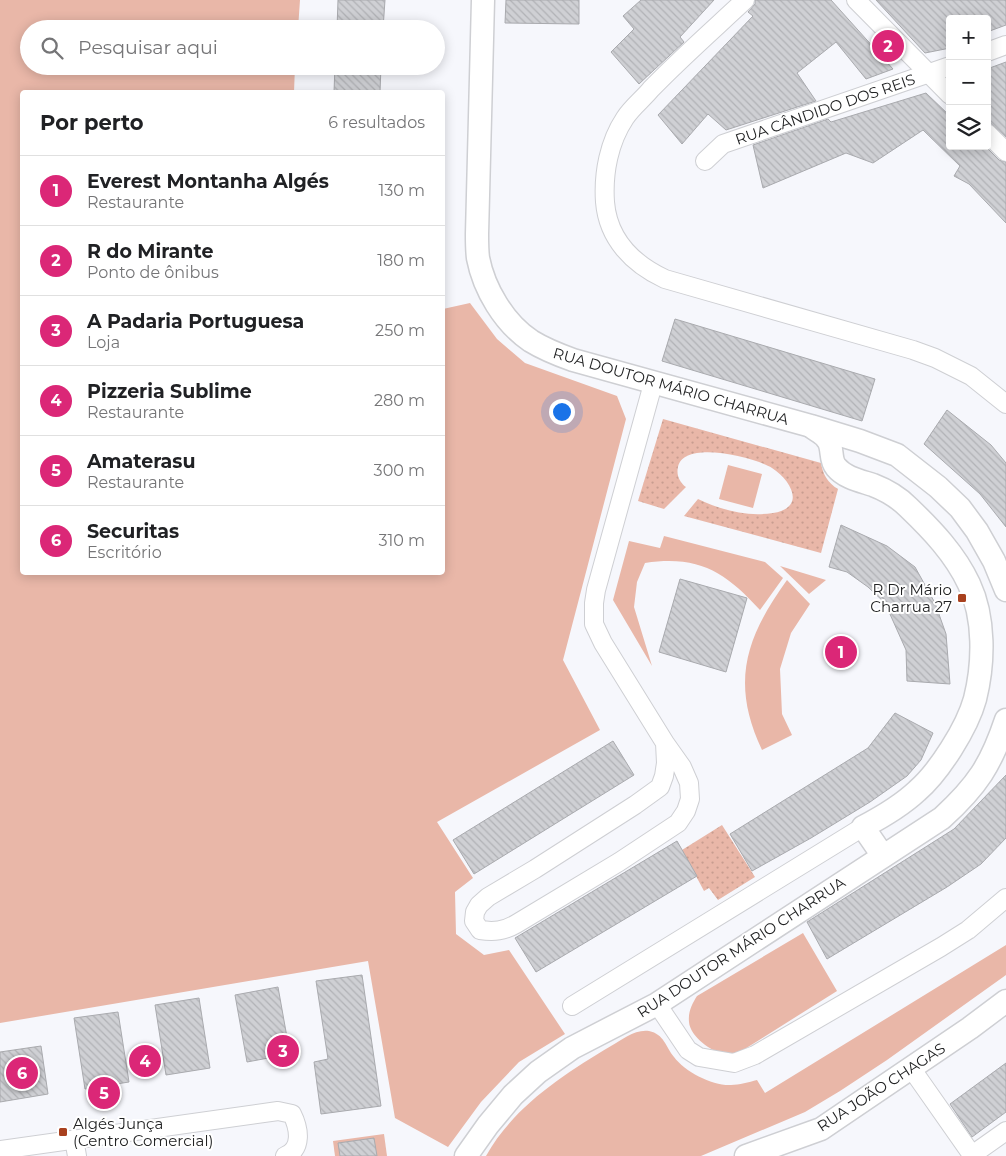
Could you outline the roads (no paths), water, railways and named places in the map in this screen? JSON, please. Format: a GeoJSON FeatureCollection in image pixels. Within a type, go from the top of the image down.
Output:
{"type":"FeatureCollection","features":[{"type":"Feature","properties":{"kind":"street","name":"RUA DOUTOR MÁRIO CHARRUA"},"geometry":{"type":"LineString","coordinates":[[483,0],[478,256],[482,274],[503,314],[514,327],[529,340],[547,350],[573,360],[653,384],[811,426],[897,455],[938,486],[960,508],[977,531],[994,562],[1006,590]]}},
{"type":"Feature","properties":{"kind":"street"},"geometry":{"type":"LineString","coordinates":[[746,0],[668,71],[626,117],[619,129],[608,157],[605,186],[606,212],[619,244],[640,266],[665,279],[920,352],[972,376],[1006,404]]}},
{"type":"Feature","properties":{"kind":"street"},"geometry":{"type":"LineString","coordinates":[[856,0],[946,91]]}},
{"type":"Feature","properties":{"kind":"street"},"geometry":{"type":"LineString","coordinates":[[991,51],[1006,45]]}},
{"type":"Feature","properties":{"kind":"street","name":"RUA CÂNDIDO DOS REIS"},"geometry":{"type":"LineString","coordinates":[[705,161],[723,144],[946,67]]}},
{"type":"Feature","properties":{"kind":"street"},"geometry":{"type":"LineString","coordinates":[[991,137],[1006,152]]}},
{"type":"Feature","properties":{"kind":"street"},"geometry":{"type":"LineString","coordinates":[[653,384],[596,590],[593,614],[594,624],[603,643],[682,767],[689,783],[690,799],[686,811],[678,823],[619,862],[506,930],[496,932],[480,930],[476,927],[474,921],[475,912],[479,905],[488,897],[535,869],[660,787],[666,763],[665,743]]}},
{"type":"Feature","properties":{"kind":"street","name":"RUA DOUTOR MÁRIO CHARRUA"},"geometry":{"type":"LineString","coordinates":[[811,426],[827,439],[831,446],[832,459],[836,468]]}},
{"type":"Feature","properties":{"kind":"street"},"geometry":{"type":"LineString","coordinates":[[572,1006],[890,812],[917,791],[948,753],[963,726],[974,701],[979,674],[981,644],[978,616],[969,585],[945,546],[907,505],[892,494],[847,475],[836,468],[845,449],[860,441]]}},
{"type":"Feature","properties":{"kind":"street","name":"RUA DOUTOR MÁRIO CHARRUA"},"geometry":{"type":"LineString","coordinates":[[466,1156],[506,1102],[538,1072],[572,1048],[657,1004],[942,818],[964,798],[983,774],[995,750],[1006,720]]}},
{"type":"Feature","properties":{"kind":"street"},"geometry":{"type":"LineString","coordinates":[[890,812],[910,839]]}},
{"type":"Feature","properties":{"kind":"street"},"geometry":{"type":"LineString","coordinates":[[863,827],[883,856]]}},
{"type":"Feature","properties":{"kind":"street"},"geometry":{"type":"LineString","coordinates":[[657,1004],[688,1050],[699,1057],[734,1063],[755,1055],[941,947],[968,930],[1006,898]]}},
{"type":"Feature","properties":{"kind":"street","name":"RUA JOÃO CHAGAS"},"geometry":{"type":"LineString","coordinates":[[746,1156],[821,1129],[970,1028],[1006,1001]]}},
{"type":"Feature","properties":{"kind":"street"},"geometry":{"type":"LineString","coordinates":[[911,1068],[972,1156],[1006,1131]]}},
{"type":"Feature","properties":{"kind":"street"},"geometry":{"type":"LineString","coordinates":[[0,1150],[76,1148],[278,1111],[292,1114],[299,1132],[297,1143],[292,1152],[285,1156]]}},
{"type":"Feature","properties":{"kind":"place","name":"R do Mirante"},"geometry":{"type":"Point","coordinates":[888,46]}},
{"type":"Feature","properties":{"kind":"place","name":"R Dr Mário Charrua 27"},"geometry":{"type":"Point","coordinates":[962,598]}},
{"type":"Feature","properties":{"kind":"place","name":"Everest Montanha Algés"},"geometry":{"type":"Point","coordinates":[841,652]}},
{"type":"Feature","properties":{"kind":"place","name":"A Padaria Portuguesa"},"geometry":{"type":"Point","coordinates":[283,1051]}},
{"type":"Feature","properties":{"kind":"place","name":"Pizzeria Sublime"},"geometry":{"type":"Point","coordinates":[145,1061]}},
{"type":"Feature","properties":{"kind":"place","name":"Securitas"},"geometry":{"type":"Point","coordinates":[22,1073]}},
{"type":"Feature","properties":{"kind":"place","name":"Amaterasu"},"geometry":{"type":"Point","coordinates":[104,1093]}},
{"type":"Feature","properties":{"kind":"place","name":"Algés Junça (Centro Comercial)"},"geometry":{"type":"Point","coordinates":[63,1132]}}]}
